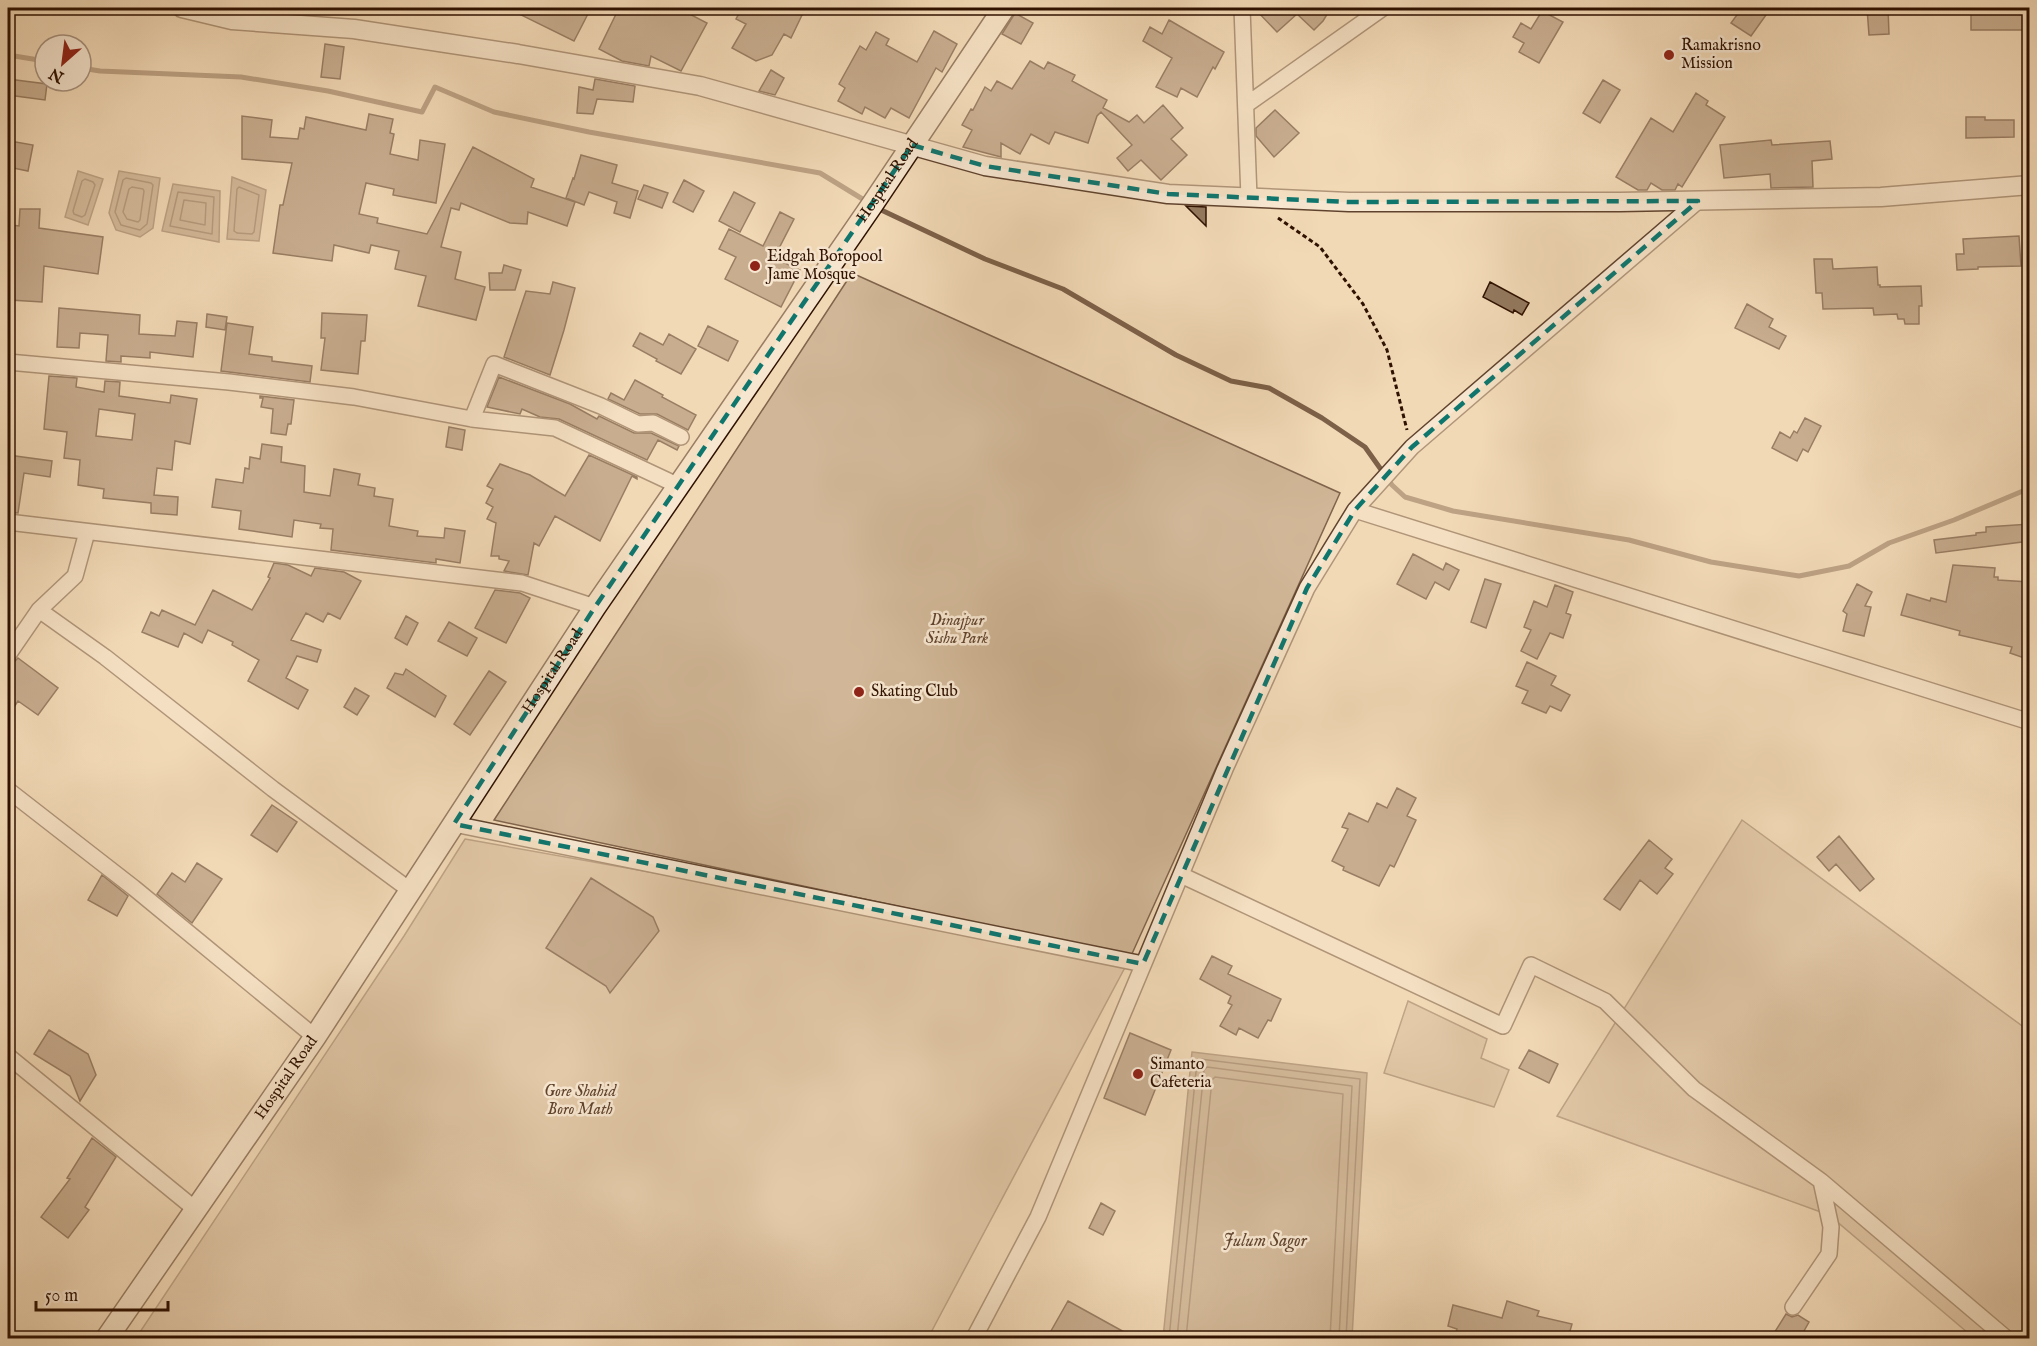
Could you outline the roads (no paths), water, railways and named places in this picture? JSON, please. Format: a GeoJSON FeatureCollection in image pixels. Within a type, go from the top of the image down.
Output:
{"type":"FeatureCollection","features":[{"type":"Feature","properties":{"kind":"main road","name":"Hospital Road"},"geometry":{"type":"LineString","coordinates":[[106,1338],[315,1037],[594,607],[680,486],[1004,8]]}},
{"type":"Feature","properties":{"kind":"street"},"geometry":{"type":"LineString","coordinates":[[182,8],[232,20],[354,29],[518,54],[700,86],[985,166],[1168,194],[1349,202],[1698,201],[1881,197],[2030,185]]}},
{"type":"Feature","properties":{"kind":"street"},"geometry":{"type":"LineString","coordinates":[[1242,8],[1249,198]]}},
{"type":"Feature","properties":{"kind":"street"},"geometry":{"type":"LineString","coordinates":[[1246,105],[1383,8]]}},
{"type":"Feature","properties":{"kind":"street"},"geometry":{"type":"LineString","coordinates":[[974,1338],[1038,1217],[1225,769],[1307,588],[1355,510],[1412,447],[1698,201]]}},
{"type":"Feature","properties":{"kind":"street"},"geometry":{"type":"LineString","coordinates":[[8,362],[229,382],[354,397],[472,419],[555,428],[680,486]]}},
{"type":"Feature","properties":{"kind":"street"},"geometry":{"type":"LineString","coordinates":[[472,419],[494,364],[601,406],[638,424],[653,423],[681,437]]}},
{"type":"Feature","properties":{"kind":"street"},"geometry":{"type":"LineString","coordinates":[[1355,510],[2030,722]]}},
{"type":"Feature","properties":{"kind":"street"},"geometry":{"type":"LineString","coordinates":[[8,522],[522,583],[594,607]]}},
{"type":"Feature","properties":{"kind":"street"},"geometry":{"type":"LineString","coordinates":[[8,655],[39,610],[75,576],[87,532]]}},
{"type":"Feature","properties":{"kind":"street"},"geometry":{"type":"LineString","coordinates":[[39,610],[105,657],[273,789],[411,891]]}},
{"type":"Feature","properties":{"kind":"street"},"geometry":{"type":"LineString","coordinates":[[8,790],[134,888],[315,1037]]}},
{"type":"Feature","properties":{"kind":"street"},"geometry":{"type":"LineString","coordinates":[[454,824],[1143,964]]}},
{"type":"Feature","properties":{"kind":"street"},"geometry":{"type":"LineString","coordinates":[[1181,874],[1503,1026],[1531,964],[1605,1001],[1694,1089],[1821,1181],[2006,1338]]}},
{"type":"Feature","properties":{"kind":"street"},"geometry":{"type":"LineString","coordinates":[[8,1056],[195,1209]]}},
{"type":"Feature","properties":{"kind":"street"},"geometry":{"type":"LineString","coordinates":[[1792,1307],[1829,1254],[1831,1227],[1821,1181]]}},
{"type":"Feature","properties":{"kind":"water"},"geometry":{"type":"Polygon","coordinates":[[[78,171],[103,179],[88,225],[65,217],[78,171]]]}},
{"type":"Feature","properties":{"kind":"water"},"geometry":{"type":"Polygon","coordinates":[[[119,171],[160,178],[153,228],[140,237],[116,230],[109,213],[119,171]]]}},
{"type":"Feature","properties":{"kind":"water"},"geometry":{"type":"Polygon","coordinates":[[[232,177],[266,190],[259,241],[227,239],[232,177]]]}},
{"type":"Feature","properties":{"kind":"water"},"geometry":{"type":"Polygon","coordinates":[[[173,184],[220,191],[219,242],[162,231],[173,184]]]}},
{"type":"Feature","properties":{"kind":"water","name":"Julum Sagor"},"geometry":{"type":"Polygon","coordinates":[[[1192,1052],[1367,1073],[1352,1338],[1163,1338],[1192,1052]]]}},
{"type":"Feature","properties":{"kind":"waterway"},"geometry":{"type":"LineString","coordinates":[[8,55],[33,59]]}},
{"type":"Feature","properties":{"kind":"waterway"},"geometry":{"type":"LineString","coordinates":[[93,70],[241,77],[328,91],[422,112],[435,87],[494,112],[589,132],[820,173],[869,203]]}},
{"type":"Feature","properties":{"kind":"waterway"},"geometry":{"type":"LineString","coordinates":[[877,208],[985,259],[1063,289],[1176,355],[1231,381],[1269,388],[1322,418],[1365,447],[1392,485],[1405,497],[1453,511],[1629,540],[1711,562],[1799,576],[1849,566],[1889,543],[1954,520],[2030,488]]}},
{"type":"Feature","properties":{"kind":"place","name":"Ramakrisno Mission"},"geometry":{"type":"Point","coordinates":[1669,55]}},
{"type":"Feature","properties":{"kind":"place","name":"Eidgah Boropool Jame Mosque"},"geometry":{"type":"Point","coordinates":[755,266]}},
{"type":"Feature","properties":{"kind":"place","name":"Skating Club"},"geometry":{"type":"Point","coordinates":[859,692]}},
{"type":"Feature","properties":{"kind":"place","name":"Simanto Cafeteria"},"geometry":{"type":"Point","coordinates":[1138,1074]}},
{"type":"Feature","properties":{"kind":"park label","name":"Dinajpur Sishu Park"},"geometry":{"type":"Point","coordinates":[957,630]}},
{"type":"Feature","properties":{"kind":"park label","name":"Gore Shahid Boro Math"},"geometry":{"type":"Point","coordinates":[580,1101]}}]}
